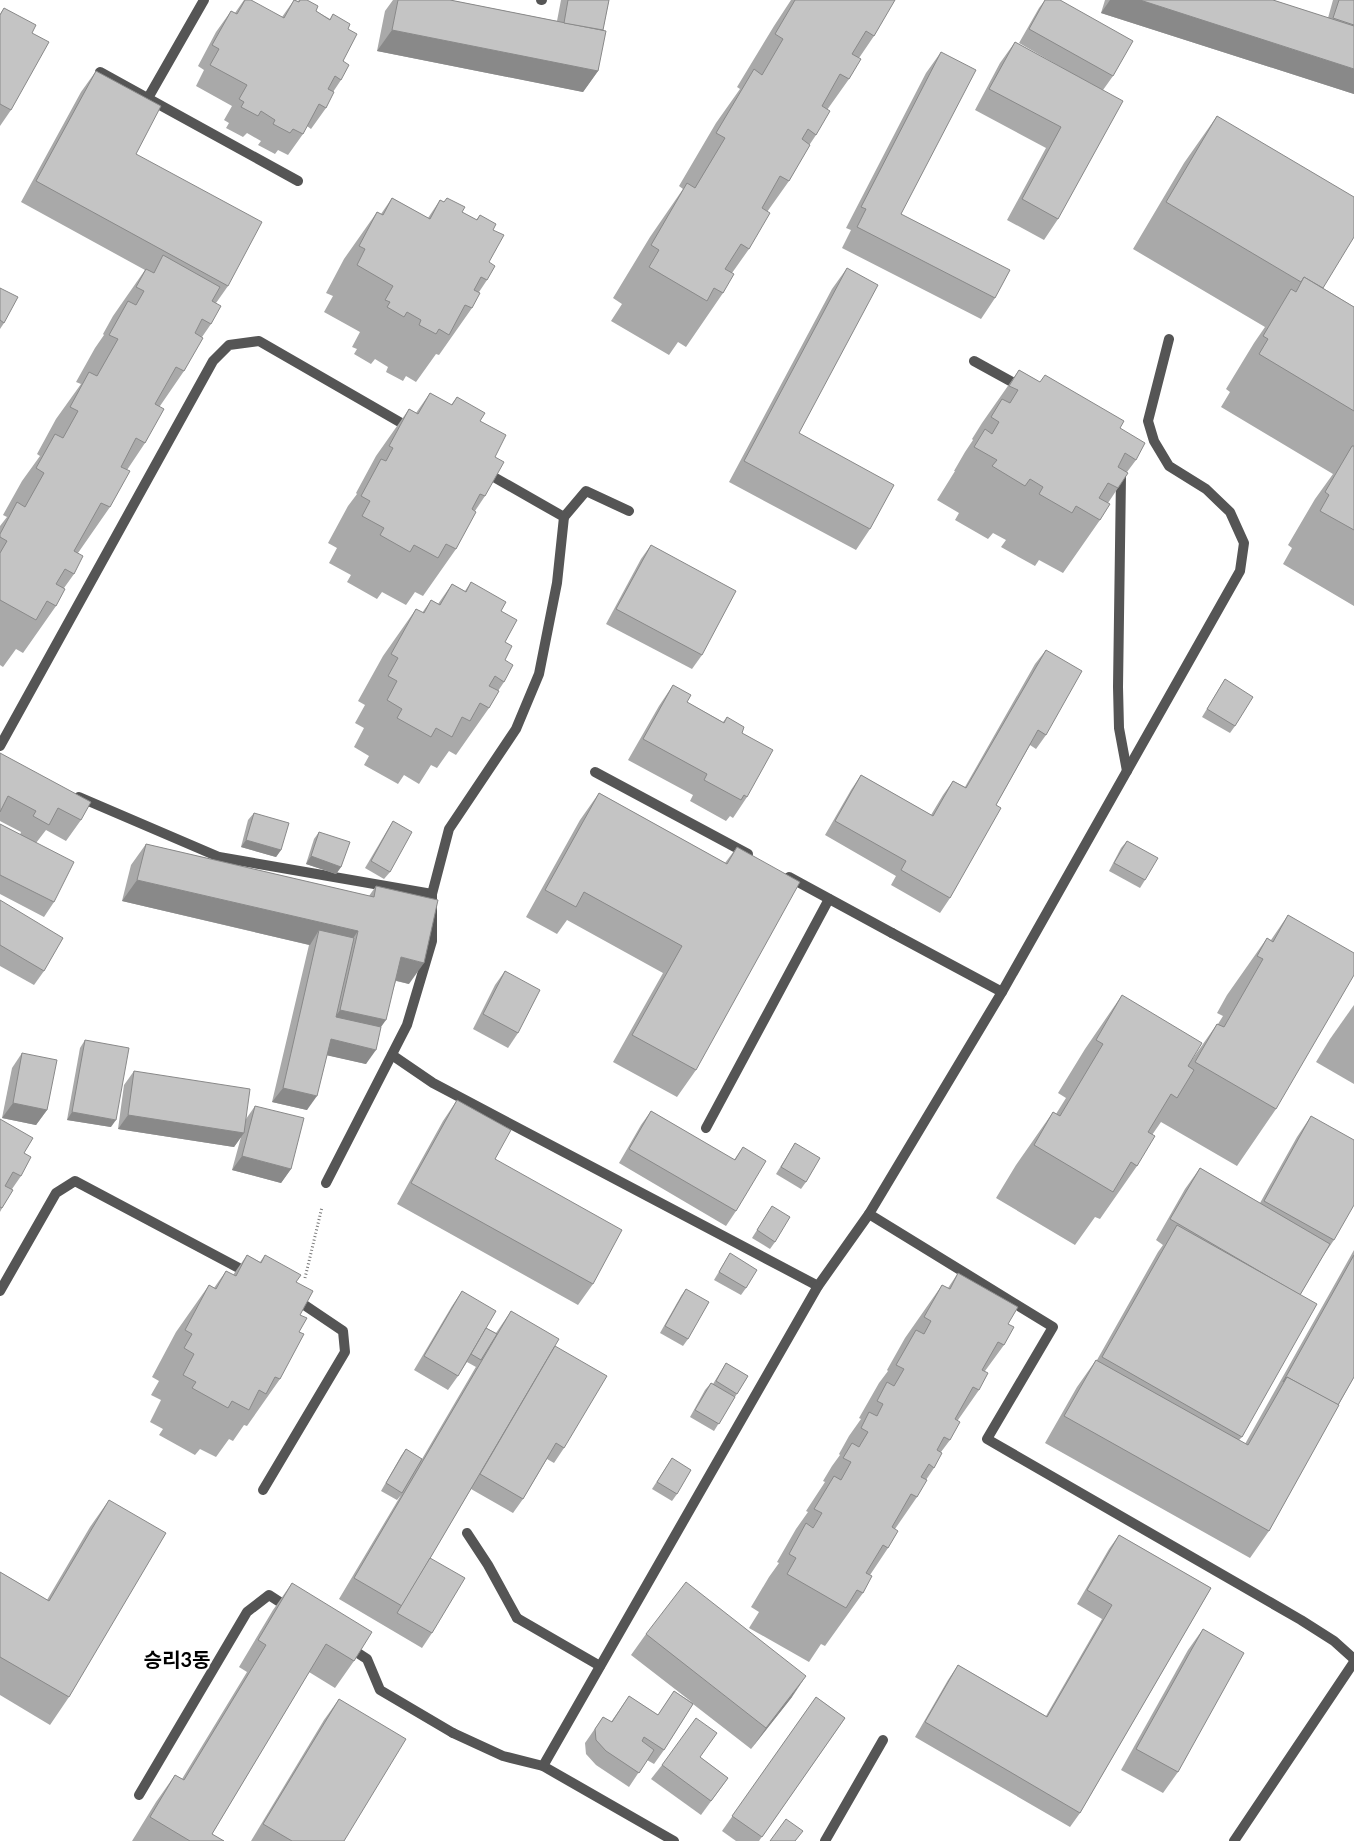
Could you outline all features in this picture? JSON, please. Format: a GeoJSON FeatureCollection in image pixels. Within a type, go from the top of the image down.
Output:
{"type":"FeatureCollection","features":[{"type":"Feature","properties":{"kind":"street"},"geometry":{"type":"LineString","coordinates":[[148,98],[204,0]]}},
{"type":"Feature","properties":{"kind":"street"},"geometry":{"type":"LineString","coordinates":[[100,72],[298,181]]}},
{"type":"Feature","properties":{"kind":"street"},"geometry":{"type":"LineString","coordinates":[[543,1766],[818,1286],[869,1214],[1002,992],[1240,572],[1244,543],[1230,512],[1206,489],[1170,466],[1154,441],[1148,421],[1169,339]]}},
{"type":"Feature","properties":{"kind":"street"},"geometry":{"type":"LineString","coordinates":[[0,746],[213,361],[229,345],[258,341],[420,434]]}},
{"type":"Feature","properties":{"kind":"street"},"geometry":{"type":"LineString","coordinates":[[974,361],[1031,392]]}},
{"type":"Feature","properties":{"kind":"street"},"geometry":{"type":"LineString","coordinates":[[1115,458],[1121,476],[1119,728],[1127,771]]}},
{"type":"Feature","properties":{"kind":"street"},"geometry":{"type":"LineString","coordinates":[[479,468],[564,517]]}},
{"type":"Feature","properties":{"kind":"street"},"geometry":{"type":"LineString","coordinates":[[326,1183],[407,1025],[432,941],[432,894],[449,829],[516,729],[539,674],[557,583],[564,517],[586,491],[629,511]]}},
{"type":"Feature","properties":{"kind":"street"},"geometry":{"type":"LineString","coordinates":[[595,772],[760,861]]}},
{"type":"Feature","properties":{"kind":"street"},"geometry":{"type":"LineString","coordinates":[[67,792],[219,857],[432,894]]}},
{"type":"Feature","properties":{"kind":"street"},"geometry":{"type":"LineString","coordinates":[[777,870],[1002,992]]}},
{"type":"Feature","properties":{"kind":"street"},"geometry":{"type":"LineString","coordinates":[[706,1128],[829,899]]}},
{"type":"Feature","properties":{"kind":"street"},"geometry":{"type":"LineString","coordinates":[[392,1055],[433,1083],[818,1286]]}},
{"type":"Feature","properties":{"kind":"street"},"geometry":{"type":"LineString","coordinates":[[0,1291],[56,1193],[74,1181],[257,1278]]}},
{"type":"Feature","properties":{"kind":"street"},"geometry":{"type":"LineString","coordinates":[[869,1214],[1053,1327],[987,1439],[1301,1620],[1334,1641],[1354,1660],[1234,1841]]}},
{"type":"Feature","properties":{"kind":"street"},"geometry":{"type":"LineString","coordinates":[[264,1490],[345,1352],[343,1331],[300,1301],[283,1292]]}},
{"type":"Feature","properties":{"kind":"street"},"geometry":{"type":"LineString","coordinates":[[467,1533],[488,1565],[517,1618],[600,1666]]}},
{"type":"Feature","properties":{"kind":"street"},"geometry":{"type":"LineString","coordinates":[[139,1796],[247,1612],[269,1595],[294,1611]]}},
{"type":"Feature","properties":{"kind":"street"},"geometry":{"type":"LineString","coordinates":[[334,1638],[367,1660],[380,1690],[453,1733],[503,1756],[543,1766],[674,1841]]}},
{"type":"Feature","properties":{"kind":"street"},"geometry":{"type":"LineString","coordinates":[[825,1841],[883,1740]]}},
{"type":"Feature","properties":{"kind":"path"},"geometry":{"type":"LineString","coordinates":[[303,1286],[321,1212]]}},
{"type":"Feature","properties":{"kind":"building"},"geometry":{"type":"Polygon","coordinates":[[[245,0],[251,0],[284,18],[294,0],[299,2],[300,0],[307,0],[318,6],[316,11],[330,20],[333,14],[350,24],[348,29],[357,34],[343,61],[349,65],[341,80],[335,76],[328,89],[334,92],[326,108],[319,104],[303,134],[293,129],[290,133],[273,124],[275,120],[261,111],[258,116],[241,107],[244,102],[239,99],[247,85],[210,65],[219,49],[212,45],[231,11],[237,14],[245,0]]]}},
{"type":"Feature","properties":{"kind":"building"},"geometry":{"type":"Polygon","coordinates":[[[398,0],[450,0],[606,31],[598,71],[392,30],[398,0]]]}},
{"type":"Feature","properties":{"kind":"building"},"geometry":{"type":"Polygon","coordinates":[[[568,0],[609,0],[603,30],[564,23],[568,0]]]}},
{"type":"Feature","properties":{"kind":"building"},"geometry":{"type":"Polygon","coordinates":[[[795,0],[895,0],[874,36],[866,31],[852,54],[861,59],[849,79],[840,74],[822,106],[830,111],[816,135],[808,129],[802,139],[810,145],[789,181],[780,176],[762,208],[770,213],[749,249],[741,244],[725,269],[734,274],[723,293],[714,288],[707,301],[649,267],[659,250],[651,245],[687,183],[695,188],[725,138],[716,133],[754,69],[762,75],[783,39],[775,34],[795,0]]]}},
{"type":"Feature","properties":{"kind":"building"},"geometry":{"type":"Polygon","coordinates":[[[1045,0],[1060,0],[1133,41],[1113,76],[1029,29],[1045,0]]]}},
{"type":"Feature","properties":{"kind":"building"},"geometry":{"type":"Polygon","coordinates":[[[1140,0],[1273,0],[1354,26],[1354,69],[1140,0]]]}},
{"type":"Feature","properties":{"kind":"building"},"geometry":{"type":"Polygon","coordinates":[[[1339,0],[1354,0],[1354,25],[1333,18],[1339,0]]]}},
{"type":"Feature","properties":{"kind":"building"},"geometry":{"type":"Polygon","coordinates":[[[4,8],[36,25],[32,33],[49,42],[11,110],[0,104],[0,15],[4,8]]]}},
{"type":"Feature","properties":{"kind":"building"},"geometry":{"type":"Polygon","coordinates":[[[1015,42],[1123,101],[1058,219],[1022,199],[1061,127],[989,89],[1015,42]]]}},
{"type":"Feature","properties":{"kind":"building"},"geometry":{"type":"Polygon","coordinates":[[[941,52],[976,70],[901,214],[1010,270],[995,298],[857,227],[866,209],[861,207],[941,52]]]}},
{"type":"Feature","properties":{"kind":"building"},"geometry":{"type":"Polygon","coordinates":[[[96,71],[161,106],[136,154],[262,222],[228,286],[36,181],[96,71]]]}},
{"type":"Feature","properties":{"kind":"building"},"geometry":{"type":"Polygon","coordinates":[[[1217,116],[1354,197],[1354,237],[1323,288],[1304,277],[1301,282],[1166,202],[1217,116]]]}},
{"type":"Feature","properties":{"kind":"building"},"geometry":{"type":"Polygon","coordinates":[[[392,198],[430,219],[440,200],[444,202],[447,198],[465,207],[462,212],[477,220],[480,215],[496,224],[493,230],[504,235],[489,262],[495,266],[487,280],[481,277],[474,290],[480,293],[472,308],[465,305],[449,335],[439,329],[436,334],[419,325],[421,320],[407,312],[404,317],[387,307],[390,302],[385,300],[393,286],[357,265],[365,249],[359,246],[377,212],[383,215],[392,198]]]}},
{"type":"Feature","properties":{"kind":"building"},"geometry":{"type":"Polygon","coordinates":[[[163,255],[220,287],[212,301],[221,306],[211,324],[202,319],[195,333],[203,338],[184,371],[176,367],[155,404],[164,409],[145,443],[136,438],[121,467],[130,471],[110,507],[101,503],[74,551],[83,556],[74,574],[65,569],[56,584],[65,589],[56,606],[47,601],[36,620],[0,600],[0,553],[7,541],[0,537],[0,534],[17,502],[25,507],[44,473],[36,468],[55,434],[63,438],[78,411],[70,407],[89,372],[97,376],[118,339],[109,335],[128,301],[136,305],[144,291],[136,287],[146,269],[154,273],[163,255]]]}},
{"type":"Feature","properties":{"kind":"building"},"geometry":{"type":"Polygon","coordinates":[[[847,268],[878,285],[799,433],[894,485],[870,529],[744,461],[847,268]]]}},
{"type":"Feature","properties":{"kind":"building"},"geometry":{"type":"Polygon","coordinates":[[[1304,277],[1354,307],[1354,411],[1259,354],[1268,339],[1263,336],[1291,289],[1296,292],[1304,277]]]}},
{"type":"Feature","properties":{"kind":"building"},"geometry":{"type":"Polygon","coordinates":[[[0,288],[18,297],[4,323],[0,320],[0,288]]]}},
{"type":"Feature","properties":{"kind":"building"},"geometry":{"type":"Polygon","coordinates":[[[1019,370],[1040,382],[1045,375],[1124,421],[1120,428],[1145,443],[1136,460],[1125,453],[1118,467],[1128,473],[1118,488],[1108,483],[1099,498],[1110,504],[1100,520],[1076,506],[1072,513],[1039,494],[1043,487],[1030,479],[1025,486],[992,466],[997,460],[974,447],[985,429],[992,434],[999,422],[991,417],[1002,399],[1010,403],[1018,390],[1009,386],[1019,370]]]}},
{"type":"Feature","properties":{"kind":"building"},"geometry":{"type":"Polygon","coordinates":[[[430,393],[452,405],[457,397],[485,413],[480,421],[506,435],[495,457],[504,462],[485,496],[480,494],[472,509],[476,512],[456,549],[446,544],[438,558],[414,545],[410,552],[380,535],[384,528],[362,516],[370,501],[361,496],[381,459],[386,461],[393,448],[389,446],[409,409],[418,414],[430,393]]]}},
{"type":"Feature","properties":{"kind":"building"},"geometry":{"type":"Polygon","coordinates":[[[1352,446],[1354,446],[1354,530],[1320,511],[1329,495],[1325,492],[1352,446]]]}},
{"type":"Feature","properties":{"kind":"building"},"geometry":{"type":"Polygon","coordinates":[[[651,545],[736,591],[702,655],[616,609],[651,545]]]}},
{"type":"Feature","properties":{"kind":"building"},"geometry":{"type":"Polygon","coordinates":[[[471,582],[506,602],[501,611],[517,620],[505,642],[512,646],[505,660],[513,665],[504,682],[495,676],[489,686],[499,691],[489,708],[480,703],[470,721],[462,717],[452,737],[436,728],[431,737],[397,718],[402,709],[387,700],[397,681],[388,676],[398,658],[391,654],[416,609],[424,613],[431,600],[440,605],[452,584],[466,592],[471,582]]]}},
{"type":"Feature","properties":{"kind":"building"},"geometry":{"type":"Polygon","coordinates":[[[1046,650],[1082,671],[1046,735],[1038,730],[996,805],[1001,808],[950,898],[901,870],[906,861],[835,821],[861,775],[933,816],[953,781],[966,788],[1046,650]]]}},
{"type":"Feature","properties":{"kind":"building"},"geometry":{"type":"Polygon","coordinates":[[[1225,679],[1253,697],[1235,726],[1207,709],[1225,679]]]}},
{"type":"Feature","properties":{"kind":"building"},"geometry":{"type":"Polygon","coordinates":[[[673,685],[691,695],[687,702],[724,723],[727,717],[744,727],[742,733],[773,750],[747,797],[744,795],[741,800],[704,780],[707,774],[643,739],[673,685]]]}},
{"type":"Feature","properties":{"kind":"building"},"geometry":{"type":"Polygon","coordinates":[[[0,753],[91,802],[81,820],[58,808],[49,825],[33,816],[36,811],[8,796],[0,812],[0,753]]]}},
{"type":"Feature","properties":{"kind":"building"},"geometry":{"type":"Polygon","coordinates":[[[599,793],[727,864],[737,847],[800,882],[696,1070],[632,1035],[682,946],[584,892],[576,907],[545,890],[599,793]]]}},
{"type":"Feature","properties":{"kind":"building"},"geometry":{"type":"Polygon","coordinates":[[[254,813],[289,823],[281,850],[246,840],[254,813]]]}},
{"type":"Feature","properties":{"kind":"building"},"geometry":{"type":"Polygon","coordinates":[[[393,821],[412,832],[390,872],[371,861],[393,821]]]}},
{"type":"Feature","properties":{"kind":"building"},"geometry":{"type":"Polygon","coordinates":[[[0,824],[74,862],[54,902],[0,875],[0,824]]]}},
{"type":"Feature","properties":{"kind":"building"},"geometry":{"type":"Polygon","coordinates":[[[319,832],[350,842],[341,867],[311,856],[319,832]]]}},
{"type":"Feature","properties":{"kind":"building"},"geometry":{"type":"Polygon","coordinates":[[[1127,841],[1158,858],[1145,880],[1114,863],[1127,841]]]}},
{"type":"Feature","properties":{"kind":"building"},"geometry":{"type":"Polygon","coordinates":[[[146,844],[374,897],[376,886],[438,900],[424,963],[401,957],[386,1020],[340,1010],[358,931],[137,880],[146,844]]]}},
{"type":"Feature","properties":{"kind":"building"},"geometry":{"type":"Polygon","coordinates":[[[0,900],[63,938],[44,971],[0,945],[0,900]]]}},
{"type":"Feature","properties":{"kind":"building"},"geometry":{"type":"Polygon","coordinates":[[[1288,915],[1354,953],[1354,975],[1276,1109],[1195,1062],[1217,1024],[1224,1027],[1263,959],[1257,956],[1267,938],[1273,942],[1288,915]]]}},
{"type":"Feature","properties":{"kind":"building"},"geometry":{"type":"Polygon","coordinates":[[[319,930],[354,938],[336,1017],[381,1027],[376,1050],[331,1039],[317,1096],[283,1088],[319,930]]]}},
{"type":"Feature","properties":{"kind":"building"},"geometry":{"type":"Polygon","coordinates":[[[505,971],[540,990],[518,1033],[483,1014],[505,971]]]}},
{"type":"Feature","properties":{"kind":"building"},"geometry":{"type":"Polygon","coordinates":[[[1122,995],[1202,1043],[1188,1066],[1194,1070],[1177,1098],[1171,1094],[1148,1132],[1155,1136],[1137,1166],[1131,1162],[1113,1192],[1034,1145],[1053,1112],[1060,1116],[1103,1044],[1096,1040],[1122,995]]]}},
{"type":"Feature","properties":{"kind":"building"},"geometry":{"type":"Polygon","coordinates":[[[85,1040],[129,1048],[116,1120],[72,1112],[85,1040]]]}},
{"type":"Feature","properties":{"kind":"building"},"geometry":{"type":"Polygon","coordinates":[[[22,1053],[57,1060],[47,1110],[13,1103],[22,1053]]]}},
{"type":"Feature","properties":{"kind":"building"},"geometry":{"type":"Polygon","coordinates":[[[134,1071],[250,1089],[244,1133],[128,1115],[134,1071]]]}},
{"type":"Feature","properties":{"kind":"building"},"geometry":{"type":"Polygon","coordinates":[[[457,1100],[511,1130],[495,1159],[622,1230],[593,1284],[411,1183],[457,1100]]]}},
{"type":"Feature","properties":{"kind":"building"},"geometry":{"type":"Polygon","coordinates":[[[255,1106],[304,1118],[291,1169],[242,1156],[255,1106]]]}},
{"type":"Feature","properties":{"kind":"building"},"geometry":{"type":"Polygon","coordinates":[[[651,1111],[735,1160],[743,1147],[766,1161],[736,1211],[629,1149],[651,1111]]]}},
{"type":"Feature","properties":{"kind":"building"},"geometry":{"type":"Polygon","coordinates":[[[1311,1116],[1354,1140],[1354,1205],[1334,1240],[1264,1201],[1311,1116]]]}},
{"type":"Feature","properties":{"kind":"building"},"geometry":{"type":"Polygon","coordinates":[[[0,1119],[33,1138],[24,1153],[31,1157],[21,1176],[13,1172],[5,1186],[13,1190],[2,1208],[0,1207],[0,1119]]]}},
{"type":"Feature","properties":{"kind":"building"},"geometry":{"type":"Polygon","coordinates":[[[795,1143],[820,1158],[806,1182],[781,1167],[795,1143]]]}},
{"type":"Feature","properties":{"kind":"building"},"geometry":{"type":"Polygon","coordinates":[[[1200,1168],[1330,1244],[1300,1295],[1170,1219],[1200,1168]]]}},
{"type":"Feature","properties":{"kind":"building"},"geometry":{"type":"Polygon","coordinates":[[[772,1206],[790,1217],[775,1242],[757,1230],[772,1206]]]}},
{"type":"Feature","properties":{"kind":"building"},"geometry":{"type":"Polygon","coordinates":[[[1177,1225],[1317,1304],[1242,1437],[1102,1357],[1177,1225]]]}},
{"type":"Feature","properties":{"kind":"building"},"geometry":{"type":"Polygon","coordinates":[[[730,1253],[757,1270],[746,1288],[719,1272],[730,1253]]]}},
{"type":"Feature","properties":{"kind":"building"},"geometry":{"type":"Polygon","coordinates":[[[247,1255],[261,1263],[265,1255],[301,1275],[296,1282],[313,1291],[300,1315],[307,1318],[299,1332],[304,1334],[280,1379],[275,1377],[266,1394],[259,1390],[249,1410],[232,1401],[228,1408],[192,1388],[196,1382],[183,1375],[194,1354],[184,1348],[192,1334],[185,1330],[209,1285],[216,1289],[226,1271],[236,1276],[247,1255]]]}},
{"type":"Feature","properties":{"kind":"building"},"geometry":{"type":"Polygon","coordinates":[[[1354,1255],[1354,1377],[1338,1405],[1287,1377],[1283,1382],[1354,1255]]]}},
{"type":"Feature","properties":{"kind":"building"},"geometry":{"type":"Polygon","coordinates":[[[958,1273],[1018,1307],[1008,1324],[1014,1327],[1004,1345],[998,1342],[982,1370],[988,1373],[979,1390],[973,1387],[955,1419],[960,1422],[950,1440],[944,1437],[937,1450],[942,1453],[934,1468],[929,1464],[921,1477],[927,1480],[917,1497],[911,1494],[892,1527],[898,1531],[888,1548],[883,1545],[866,1573],[872,1576],[863,1593],[857,1590],[846,1608],[787,1574],[796,1558],[789,1554],[806,1523],[813,1528],[822,1513],[814,1509],[834,1476],[841,1480],[851,1462],[843,1458],[852,1443],[859,1447],[868,1432],[861,1428],[869,1412],[877,1416],[883,1404],[877,1401],[887,1382],[894,1386],[904,1369],[896,1365],[916,1330],[924,1334],[931,1321],[924,1317],[942,1285],[950,1289],[958,1273]]]}},
{"type":"Feature","properties":{"kind":"building"},"geometry":{"type":"Polygon","coordinates":[[[686,1289],[709,1302],[688,1339],[665,1326],[686,1289]]]}},
{"type":"Feature","properties":{"kind":"building"},"geometry":{"type":"Polygon","coordinates":[[[462,1291],[496,1311],[458,1376],[424,1356],[462,1291]]]}},
{"type":"Feature","properties":{"kind":"building"},"geometry":{"type":"Polygon","coordinates":[[[511,1311],[559,1339],[402,1606],[354,1578],[511,1311]]]}},
{"type":"Feature","properties":{"kind":"building"},"geometry":{"type":"Polygon","coordinates":[[[486,1328],[497,1334],[481,1360],[471,1354],[486,1328]]]}},
{"type":"Feature","properties":{"kind":"building"},"geometry":{"type":"Polygon","coordinates":[[[555,1346],[607,1376],[564,1448],[556,1443],[523,1499],[480,1474],[555,1346]]]}},
{"type":"Feature","properties":{"kind":"building"},"geometry":{"type":"Polygon","coordinates":[[[1096,1360],[1248,1445],[1287,1377],[1339,1405],[1269,1531],[1064,1416],[1096,1360]]]}},
{"type":"Feature","properties":{"kind":"building"},"geometry":{"type":"Polygon","coordinates":[[[726,1363],[748,1376],[737,1394],[716,1381],[726,1363]]]}},
{"type":"Feature","properties":{"kind":"building"},"geometry":{"type":"Polygon","coordinates":[[[711,1383],[735,1397],[719,1424],[695,1410],[711,1383]]]}},
{"type":"Feature","properties":{"kind":"building"},"geometry":{"type":"Polygon","coordinates":[[[406,1449],[422,1459],[402,1493],[386,1483],[406,1449]]]}},
{"type":"Feature","properties":{"kind":"building"},"geometry":{"type":"Polygon","coordinates":[[[672,1458],[691,1470],[677,1494],[657,1482],[672,1458]]]}},
{"type":"Feature","properties":{"kind":"building"},"geometry":{"type":"Polygon","coordinates":[[[109,1500],[166,1533],[69,1697],[0,1657],[0,1572],[49,1601],[109,1500]]]}},
{"type":"Feature","properties":{"kind":"building"},"geometry":{"type":"Polygon","coordinates":[[[1119,1535],[1211,1588],[1080,1813],[925,1722],[958,1665],[1047,1717],[1112,1605],[1087,1590],[1119,1535]]]}},
{"type":"Feature","properties":{"kind":"building"},"geometry":{"type":"Polygon","coordinates":[[[430,1558],[465,1578],[432,1633],[397,1613],[430,1558]]]}},
{"type":"Feature","properties":{"kind":"building"},"geometry":{"type":"Polygon","coordinates":[[[686,1582],[806,1676],[766,1728],[646,1634],[686,1582]]]}},
{"type":"Feature","properties":{"kind":"building"},"geometry":{"type":"Polygon","coordinates":[[[292,1583],[372,1632],[354,1661],[326,1644],[212,1834],[224,1841],[190,1841],[150,1817],[175,1775],[184,1780],[266,1645],[258,1640],[292,1583]]]}},
{"type":"Feature","properties":{"kind":"building"},"geometry":{"type":"Polygon","coordinates":[[[1203,1629],[1244,1653],[1178,1772],[1136,1749],[1203,1629]]]}},
{"type":"Feature","properties":{"kind":"building"},"geometry":{"type":"Polygon","coordinates":[[[674,1691],[693,1704],[664,1750],[644,1737],[642,1741],[654,1750],[639,1773],[606,1751],[596,1740],[595,1729],[603,1717],[612,1722],[629,1696],[658,1715],[674,1691]]]}},
{"type":"Feature","properties":{"kind":"building"},"geometry":{"type":"Polygon","coordinates":[[[816,1697],[845,1718],[762,1837],[732,1816],[816,1697]]]}},
{"type":"Feature","properties":{"kind":"building"},"geometry":{"type":"Polygon","coordinates":[[[339,1699],[406,1739],[344,1841],[292,1841],[263,1824],[339,1699]]]}},
{"type":"Feature","properties":{"kind":"building"},"geometry":{"type":"Polygon","coordinates":[[[696,1718],[717,1733],[700,1757],[728,1778],[711,1801],[662,1765],[696,1718]]]}},
{"type":"Feature","properties":{"kind":"building"},"geometry":{"type":"Polygon","coordinates":[[[786,1819],[803,1831],[795,1841],[770,1841],[786,1819]]]}},
{"type":"Feature","properties":{"kind":"district","name":"승리3동"},"geometry":{"type":"Point","coordinates":[177,1660]}}]}
